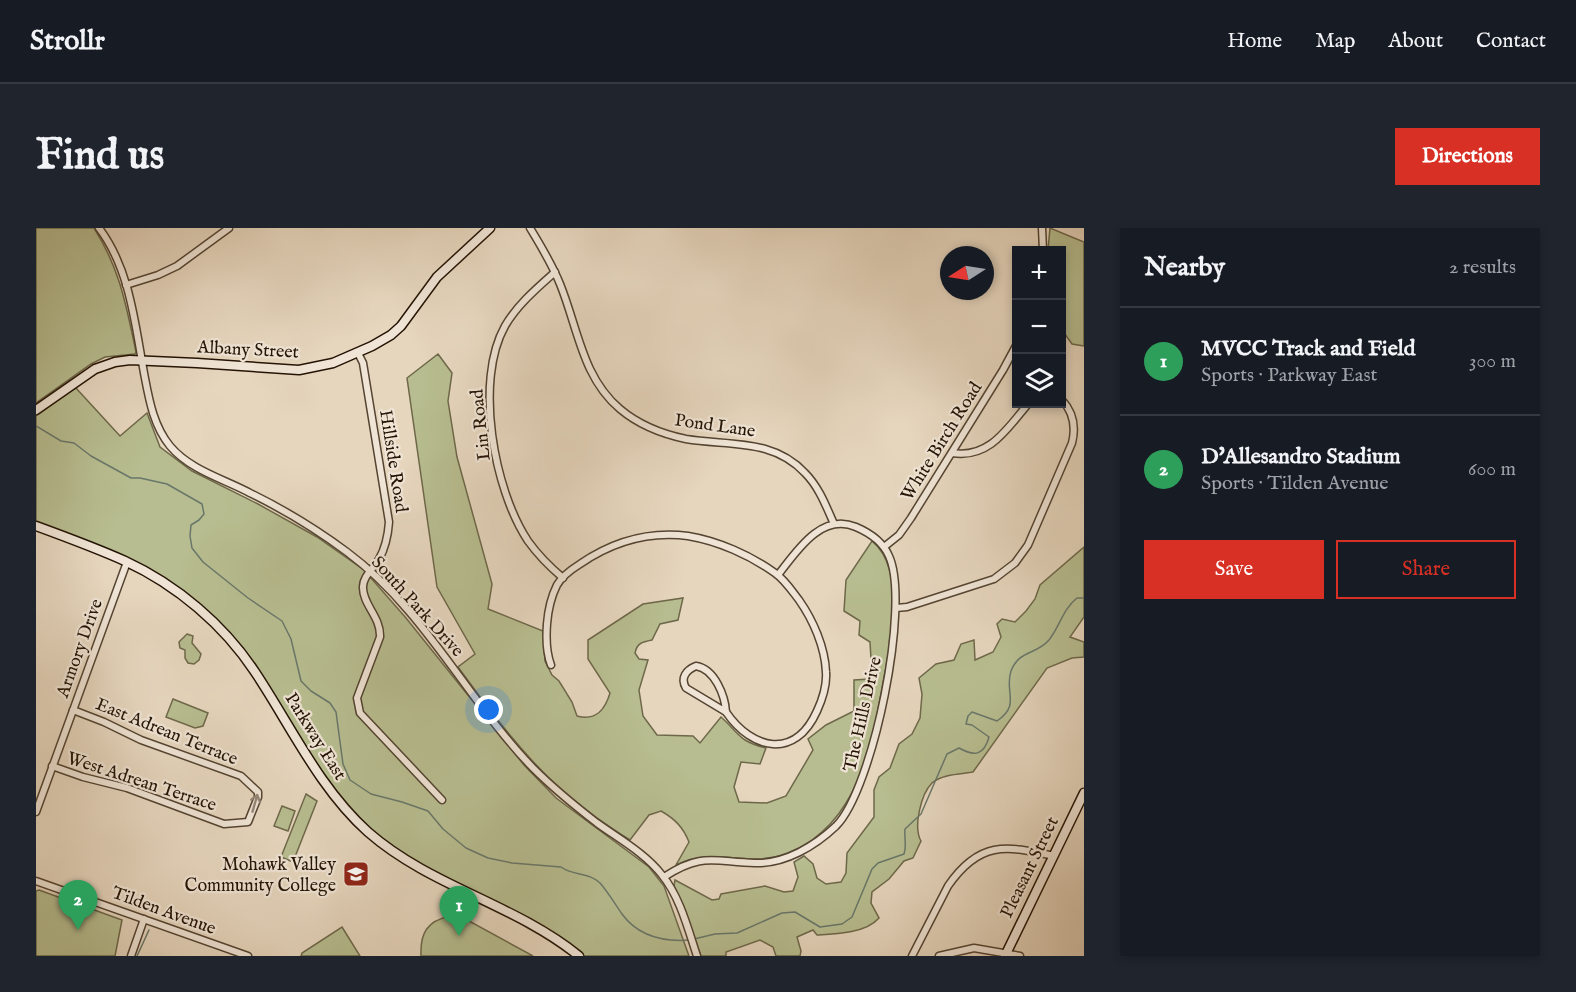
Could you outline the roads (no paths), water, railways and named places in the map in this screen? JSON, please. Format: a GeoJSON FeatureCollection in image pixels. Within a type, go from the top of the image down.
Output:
{"type":"FeatureCollection","features":[{"type":"Feature","properties":{"kind":"street","name":"South Park Drive"},"geometry":{"type":"LineString","coordinates":[[99,228],[112,250],[126,285],[153,415],[161,433],[179,455],[195,466],[311,526],[370,572],[423,629],[495,723],[534,769],[564,797],[648,860],[664,877],[676,900],[697,956]]}},
{"type":"Feature","properties":{"kind":"street"},"geometry":{"type":"LineString","coordinates":[[126,285],[158,275],[177,266],[229,228]]}},
{"type":"Feature","properties":{"kind":"street","name":"Albany Street"},"geometry":{"type":"LineString","coordinates":[[36,410],[78,380],[103,365],[115,362],[142,361],[299,370],[333,363],[358,353],[391,335],[401,326],[437,277],[490,228]]}},
{"type":"Feature","properties":{"kind":"street","name":"Pond Lane"},"geometry":{"type":"LineString","coordinates":[[530,228],[555,272],[590,372],[621,410],[645,426],[665,434],[688,439],[748,444],[783,456],[808,475],[819,490],[834,524]]}},
{"type":"Feature","properties":{"kind":"street"},"geometry":{"type":"LineString","coordinates":[[1042,228],[1043,246]]}},
{"type":"Feature","properties":{"kind":"street","name":"Lin Road"},"geometry":{"type":"LineString","coordinates":[[555,272],[522,303],[505,326],[492,362],[489,391],[490,419],[497,458],[514,513],[531,545],[563,578]]}},
{"type":"Feature","properties":{"kind":"street","name":"Hillside Road"},"geometry":{"type":"LineString","coordinates":[[358,353],[363,363],[389,522],[385,548],[370,572]]}},
{"type":"Feature","properties":{"kind":"street","name":"White Birch Road"},"geometry":{"type":"LineString","coordinates":[[884,547],[899,535],[905,526],[1012,353]]}},
{"type":"Feature","properties":{"kind":"street"},"geometry":{"type":"LineString","coordinates":[[896,608],[918,604],[994,579],[1008,570],[1023,555],[1072,443],[1075,432],[1071,413],[1066,406]]}},
{"type":"Feature","properties":{"kind":"street"},"geometry":{"type":"LineString","coordinates":[[952,453],[971,454],[988,446],[1024,408]]}},
{"type":"Feature","properties":{"kind":"street"},"geometry":{"type":"LineString","coordinates":[[778,576],[801,546],[823,528],[834,524],[851,525],[866,531],[884,547]]}},
{"type":"Feature","properties":{"kind":"street","name":"Parkway East"},"geometry":{"type":"LineString","coordinates":[[36,526],[127,562],[166,585],[195,606],[235,646],[254,670],[330,792],[367,831],[410,864],[528,921],[579,956]]}},
{"type":"Feature","properties":{"kind":"street"},"geometry":{"type":"LineString","coordinates":[[551,665],[547,645],[548,613],[552,599],[563,578],[595,554],[612,545],[656,536],[686,536],[714,543],[748,558],[778,576],[803,607],[814,628],[826,672],[822,699],[815,716],[800,735],[792,741],[781,744],[759,742],[740,729],[726,712],[686,688],[683,684],[685,673],[696,666],[703,667],[710,672],[716,682],[726,712]]}},
{"type":"Feature","properties":{"kind":"street","name":"The Hills Drive"},"geometry":{"type":"LineString","coordinates":[[664,877],[679,867],[707,859],[755,863],[787,858],[836,826],[853,800],[870,759],[888,674],[896,608],[892,564],[884,547]]}},
{"type":"Feature","properties":{"kind":"street","name":"Armory Drive"},"geometry":{"type":"LineString","coordinates":[[36,812],[127,562]]}},
{"type":"Feature","properties":{"kind":"street"},"geometry":{"type":"LineString","coordinates":[[370,572],[362,588],[381,628],[380,637],[357,698],[357,706],[360,713],[442,800]]}},
{"type":"Feature","properties":{"kind":"street","name":"East Adrean Terrace"},"geometry":{"type":"LineString","coordinates":[[73,710],[141,740],[241,776],[249,782]]}},
{"type":"Feature","properties":{"kind":"street","name":"West Adrean Terrace"},"geometry":{"type":"LineString","coordinates":[[52,766],[83,777],[127,788],[228,825],[245,823],[249,820],[258,797],[256,789],[249,782]]}},
{"type":"Feature","properties":{"kind":"street","name":"Pleasant Street"},"geometry":{"type":"LineString","coordinates":[[1006,954],[1084,793]]}},
{"type":"Feature","properties":{"kind":"street"},"geometry":{"type":"LineString","coordinates":[[912,956],[948,886],[973,858],[989,850],[1000,849],[1030,851],[1053,856]]}},
{"type":"Feature","properties":{"kind":"street","name":"Tilden Avenue"},"geometry":{"type":"LineString","coordinates":[[36,881],[248,956]]}},
{"type":"Feature","properties":{"kind":"street"},"geometry":{"type":"LineString","coordinates":[[131,956],[144,919]]}},
{"type":"Feature","properties":{"kind":"street"},"geometry":{"type":"LineString","coordinates":[[939,956],[974,948],[1020,956]]}},
{"type":"Feature","properties":{"kind":"waterway"},"geometry":{"type":"LineString","coordinates":[[36,426],[61,441],[74,443],[91,456],[131,478],[167,484],[202,504],[204,514],[191,525],[192,548],[203,562],[248,598],[282,621],[291,639],[301,681],[311,691],[330,703],[336,712],[343,764],[350,780],[371,794],[428,811],[443,829],[466,848],[488,858],[512,863],[561,867],[591,877],[600,883],[628,922],[636,928],[652,936],[671,940],[690,940]]}},
{"type":"Feature","properties":{"kind":"waterway"},"geometry":{"type":"LineString","coordinates":[[694,939],[715,934],[737,933],[782,913],[795,912],[820,927],[842,924],[852,917],[872,869],[878,863],[904,854],[905,829],[921,814],[947,754],[959,748],[970,753],[978,753],[987,743],[989,737],[972,725],[966,724],[968,716],[972,712],[997,721],[1004,715],[1010,704],[1009,679],[1014,664],[1018,659],[1044,645],[1072,602],[1077,598],[1084,598]]}},
{"type":"Feature","properties":{"kind":"waterway"},"geometry":{"type":"LineString","coordinates":[[137,956],[149,930]]}},
{"type":"Feature","properties":{"kind":"place","name":"Mohawk Valley Community College"},"geometry":{"type":"Point","coordinates":[356,874]}},
{"type":"Feature","properties":{"kind":"place","name":"D'Allesandro Stadium"},"geometry":{"type":"Point","coordinates":[78,930]}},
{"type":"Feature","properties":{"kind":"place","name":"MVCC Track and Field"},"geometry":{"type":"Point","coordinates":[459,936]}}]}
